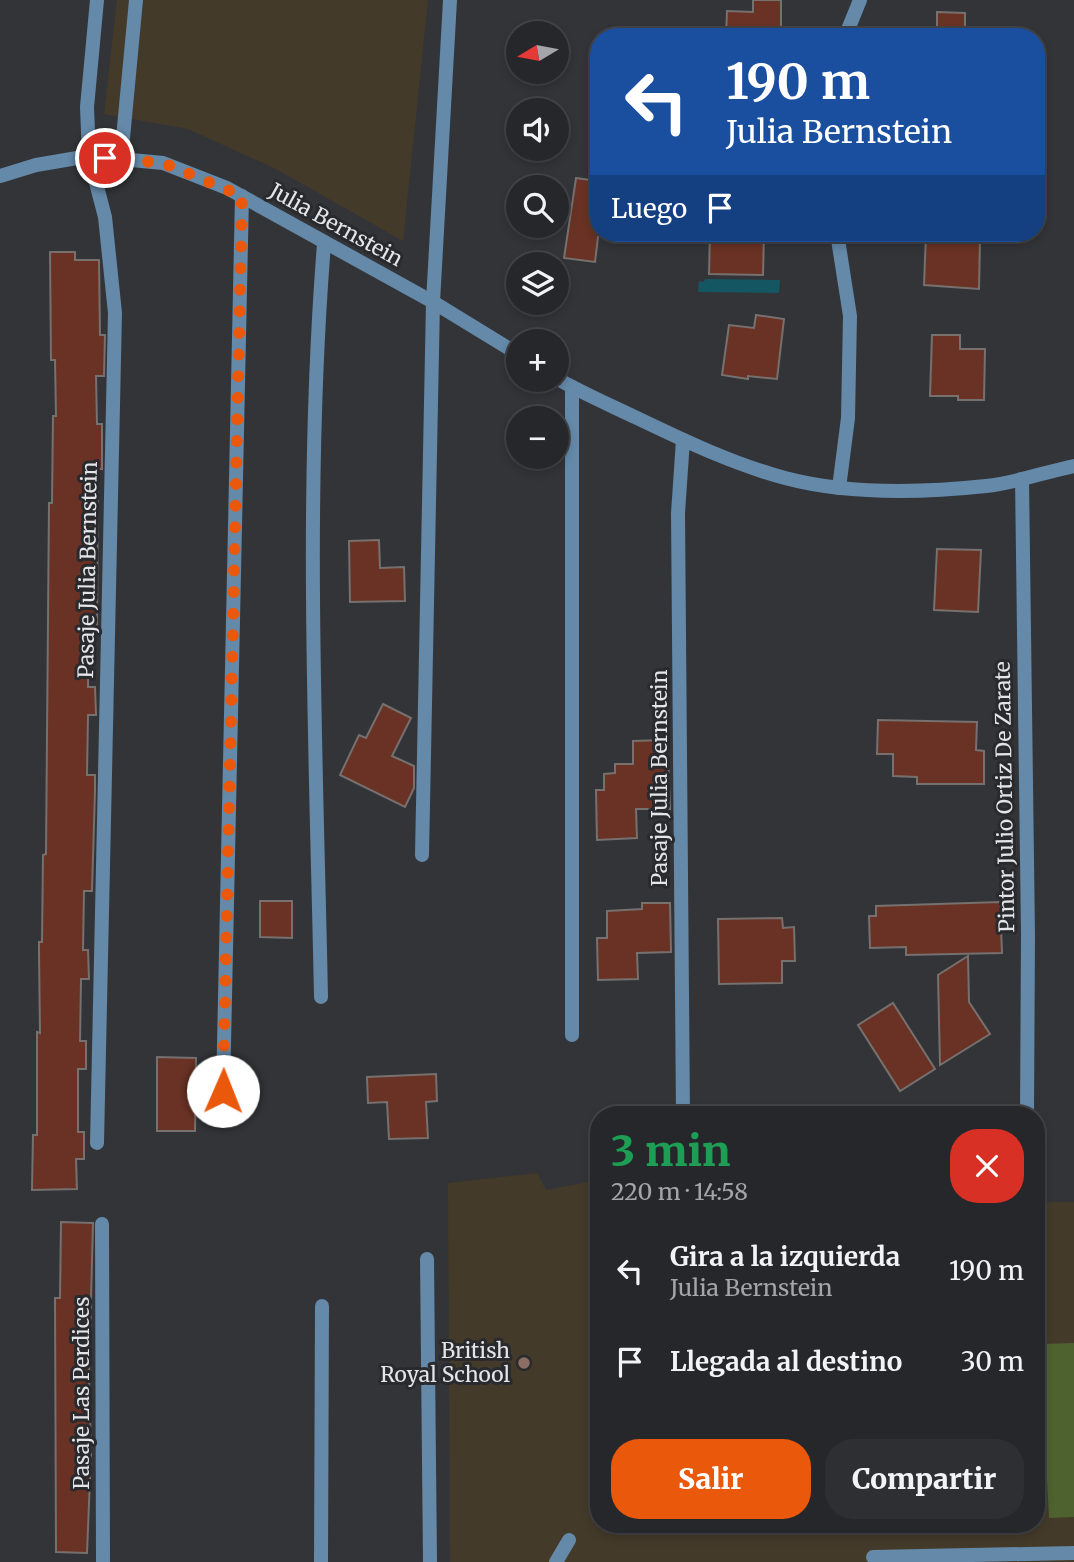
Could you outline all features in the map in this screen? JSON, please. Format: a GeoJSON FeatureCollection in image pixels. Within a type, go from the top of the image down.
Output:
{"type":"FeatureCollection","features":[{"type":"Feature","properties":{"kind":"street","name":"Pasaje Julia Bernstein"},"geometry":{"type":"LineString","coordinates":[[97,0],[87,107],[89,156],[105,217],[115,313],[97,1143]]}},
{"type":"Feature","properties":{"kind":"street"},"geometry":{"type":"LineString","coordinates":[[121,159],[136,0]]}},
{"type":"Feature","properties":{"kind":"street"},"geometry":{"type":"LineString","coordinates":[[422,855],[433,302],[450,0]]}},
{"type":"Feature","properties":{"kind":"street"},"geometry":{"type":"LineString","coordinates":[[849,28],[860,0]]}},
{"type":"Feature","properties":{"kind":"street","name":"Julia Bernstein"},"geometry":{"type":"LineString","coordinates":[[0,176],[36,164],[89,156],[163,163],[242,196],[324,244],[433,302],[506,347]]}},
{"type":"Feature","properties":{"kind":"street"},"geometry":{"type":"LineString","coordinates":[[223,1091],[242,196]]}},
{"type":"Feature","properties":{"kind":"street"},"geometry":{"type":"LineString","coordinates":[[838,242],[850,316],[848,418],[839,488]]}},
{"type":"Feature","properties":{"kind":"street"},"geometry":{"type":"LineString","coordinates":[[321,997],[312,498],[317,335],[324,244]]}},
{"type":"Feature","properties":{"kind":"street"},"geometry":{"type":"LineString","coordinates":[[569,385],[683,440],[761,471],[839,488],[957,488],[1022,479],[1074,467]]}},
{"type":"Feature","properties":{"kind":"street"},"geometry":{"type":"LineString","coordinates":[[572,387],[572,1035]]}},
{"type":"Feature","properties":{"kind":"street","name":"Pasaje Julia Bernstein"},"geometry":{"type":"LineString","coordinates":[[683,440],[678,513],[683,1106]]}},
{"type":"Feature","properties":{"kind":"street","name":"Pintor Julio Ortiz De Zarate"},"geometry":{"type":"LineString","coordinates":[[1022,479],[1027,1106]]}},
{"type":"Feature","properties":{"kind":"street","name":"Pasaje Las Perdices"},"geometry":{"type":"LineString","coordinates":[[102,1224],[103,1562]]}},
{"type":"Feature","properties":{"kind":"street"},"geometry":{"type":"LineString","coordinates":[[427,1259],[430,1562]]}},
{"type":"Feature","properties":{"kind":"street"},"geometry":{"type":"LineString","coordinates":[[321,1562],[322,1306]]}},
{"type":"Feature","properties":{"kind":"street"},"geometry":{"type":"LineString","coordinates":[[556,1562],[569,1540]]}},
{"type":"Feature","properties":{"kind":"street"},"geometry":{"type":"LineString","coordinates":[[873,1557],[1074,1553]]}},
{"type":"Feature","properties":{"kind":"shaded area"},"geometry":{"type":"Polygon","coordinates":[[[117,0],[428,0],[403,241],[276,169],[188,129],[104,114],[117,0]]]}},
{"type":"Feature","properties":{"kind":"shaded area","name":"British Royal School"},"geometry":{"type":"Polygon","coordinates":[[[537,1173],[546,1190],[590,1182],[590,1533],[1045,1533],[1045,1202],[1074,1202],[1074,1562],[450,1562],[448,1183],[537,1173]]]}},
{"type":"Feature","properties":{"kind":"green space"},"geometry":{"type":"Polygon","coordinates":[[[1074,1343],[1074,1517],[1049,1518],[1045,1441],[1045,1344],[1074,1343]]]}},
{"type":"Feature","properties":{"kind":"water"},"geometry":{"type":"Polygon","coordinates":[[[705,279],[780,280],[779,293],[698,292],[699,281],[704,282],[705,279]]]}},
{"type":"Feature","properties":{"kind":"building"},"geometry":{"type":"Polygon","coordinates":[[[753,0],[781,0],[781,28],[726,28],[727,11],[753,12],[753,0]]]}},
{"type":"Feature","properties":{"kind":"building"},"geometry":{"type":"Polygon","coordinates":[[[937,12],[965,13],[965,28],[937,28],[937,12]]]}},
{"type":"Feature","properties":{"kind":"building"},"geometry":{"type":"Polygon","coordinates":[[[576,178],[590,180],[590,242],[597,242],[595,262],[569,259],[569,252],[565,252],[576,178]]]}},
{"type":"Feature","properties":{"kind":"building"},"geometry":{"type":"Polygon","coordinates":[[[710,242],[764,242],[763,275],[709,274],[710,242]]]}},
{"type":"Feature","properties":{"kind":"building"},"geometry":{"type":"Polygon","coordinates":[[[926,242],[980,242],[979,289],[924,285],[926,242]]]}},
{"type":"Feature","properties":{"kind":"building"},"geometry":{"type":"Polygon","coordinates":[[[50,252],[75,252],[75,260],[99,260],[100,335],[105,335],[104,376],[96,376],[97,424],[102,424],[102,469],[98,469],[97,628],[89,628],[88,687],[95,687],[96,715],[88,715],[87,775],[95,775],[95,791],[92,891],[84,891],[83,950],[88,950],[89,979],[81,979],[80,1041],[86,1041],[86,1069],[78,1069],[78,1132],[84,1132],[84,1159],[76,1159],[77,1189],[32,1190],[33,1135],[37,1135],[37,1032],[40,1033],[39,942],[42,942],[43,855],[46,854],[49,503],[52,503],[53,416],[56,416],[55,360],[51,360],[50,252]]]}},
{"type":"Feature","properties":{"kind":"building"},"geometry":{"type":"Polygon","coordinates":[[[756,315],[784,319],[777,379],[748,376],[748,379],[722,375],[729,325],[754,328],[756,315]]]}},
{"type":"Feature","properties":{"kind":"building"},"geometry":{"type":"Polygon","coordinates":[[[932,335],[960,335],[960,349],[985,349],[984,400],[930,396],[932,335]]]}},
{"type":"Feature","properties":{"kind":"building"},"geometry":{"type":"Polygon","coordinates":[[[379,540],[380,568],[404,567],[405,601],[350,602],[349,541],[379,540]]]}},
{"type":"Feature","properties":{"kind":"building"},"geometry":{"type":"Polygon","coordinates":[[[937,549],[981,550],[978,612],[934,610],[937,549]]]}},
{"type":"Feature","properties":{"kind":"building"},"geometry":{"type":"Polygon","coordinates":[[[383,704],[411,718],[392,756],[414,766],[414,788],[405,807],[340,775],[359,735],[366,738],[383,704]]]}},
{"type":"Feature","properties":{"kind":"building"},"geometry":{"type":"Polygon","coordinates":[[[878,720],[977,722],[976,750],[984,751],[984,784],[917,784],[917,777],[893,776],[893,754],[877,754],[878,720]]]}},
{"type":"Feature","properties":{"kind":"building"},"geometry":{"type":"Polygon","coordinates":[[[663,740],[663,758],[668,759],[670,809],[636,809],[637,838],[597,840],[596,790],[604,790],[604,774],[615,773],[615,764],[633,764],[633,741],[663,740]]]}},
{"type":"Feature","properties":{"kind":"building"},"geometry":{"type":"Polygon","coordinates":[[[260,901],[292,901],[292,938],[260,937],[260,901]]]}},
{"type":"Feature","properties":{"kind":"building"},"geometry":{"type":"Polygon","coordinates":[[[1000,902],[1002,953],[906,955],[906,947],[870,948],[869,916],[876,916],[876,906],[1000,902]]]}},
{"type":"Feature","properties":{"kind":"building"},"geometry":{"type":"Polygon","coordinates":[[[642,903],[670,903],[671,952],[637,953],[638,979],[598,980],[597,938],[607,938],[607,911],[642,909],[642,903]]]}},
{"type":"Feature","properties":{"kind":"building"},"geometry":{"type":"Polygon","coordinates":[[[782,918],[783,928],[794,927],[795,961],[782,961],[782,983],[719,984],[718,919],[782,918]]]}},
{"type":"Feature","properties":{"kind":"building"},"geometry":{"type":"Polygon","coordinates":[[[968,956],[969,1002],[990,1034],[940,1065],[938,975],[968,956]]]}},
{"type":"Feature","properties":{"kind":"building"},"geometry":{"type":"Polygon","coordinates":[[[893,1003],[935,1069],[900,1091],[858,1025],[893,1003]]]}},
{"type":"Feature","properties":{"kind":"building"},"geometry":{"type":"Polygon","coordinates":[[[157,1057],[196,1058],[195,1131],[157,1131],[157,1057]]]}},
{"type":"Feature","properties":{"kind":"building"},"geometry":{"type":"Polygon","coordinates":[[[436,1074],[437,1101],[426,1102],[428,1138],[389,1139],[387,1102],[368,1103],[367,1077],[436,1074]]]}},
{"type":"Feature","properties":{"kind":"building"},"geometry":{"type":"Polygon","coordinates":[[[61,1222],[93,1223],[89,1377],[91,1454],[87,1553],[56,1552],[55,1298],[60,1298],[61,1222]]]}},
{"type":"Feature","properties":{"kind":"place","name":"British Royal School"},"geometry":{"type":"Point","coordinates":[524,1363]}},
{"type":"Feature","properties":{"kind":"route"},"geometry":{"type":"LineString","coordinates":[[105,158],[163,163],[242,196],[223,1091]]}}]}
